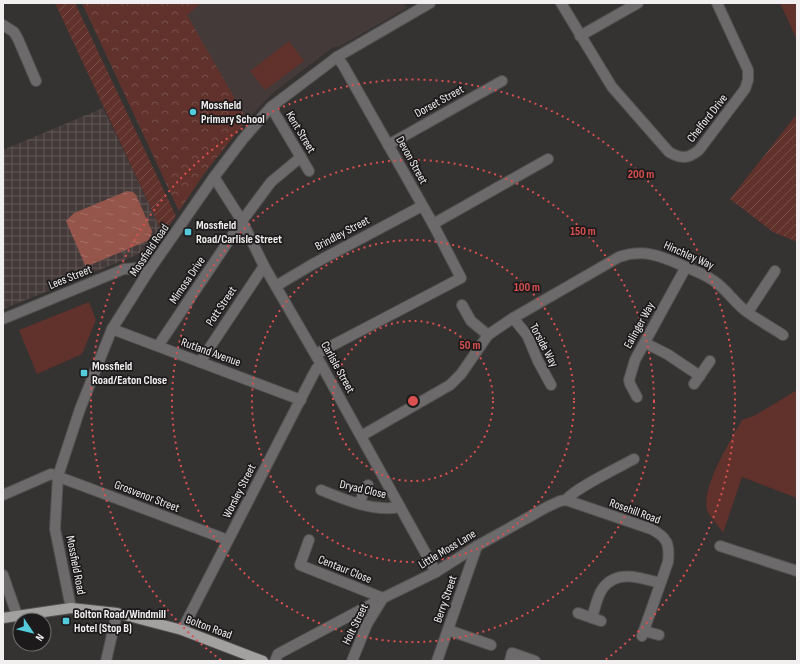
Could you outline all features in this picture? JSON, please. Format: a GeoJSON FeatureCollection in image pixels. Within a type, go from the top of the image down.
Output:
{"type":"FeatureCollection","features":[{"type":"Feature","properties":{"kind":"main road","name":"Bolton Road"},"geometry":{"type":"LineString","coordinates":[[40,612],[71,608],[117,613],[182,630],[263,661]]}},
{"type":"Feature","properties":{"kind":"street","name":"Mossfield Road"},"geometry":{"type":"LineString","coordinates":[[71,608],[55,529],[58,476],[80,409],[112,329],[148,272],[214,177],[243,139],[271,107],[337,57],[430,3]]}},
{"type":"Feature","properties":{"kind":"street","name":"Chelford Drive"},"geometry":{"type":"LineString","coordinates":[[561,3],[612,87],[669,152],[678,157],[693,156],[699,150],[738,100],[745,89],[748,80],[748,70],[717,3]]}},
{"type":"Feature","properties":{"kind":"street"},"geometry":{"type":"LineString","coordinates":[[580,36],[638,3]]}},
{"type":"Feature","properties":{"kind":"street"},"geometry":{"type":"LineString","coordinates":[[3,24],[14,32],[36,81]]}},
{"type":"Feature","properties":{"kind":"street","name":"Devon Street"},"geometry":{"type":"LineString","coordinates":[[316,354],[461,278],[433,224],[343,65],[337,57]]}},
{"type":"Feature","properties":{"kind":"street","name":"Dorset Street"},"geometry":{"type":"LineString","coordinates":[[388,145],[502,81]]}},
{"type":"Feature","properties":{"kind":"street","name":"Kent Street"},"geometry":{"type":"LineString","coordinates":[[271,107],[308,171]]}},
{"type":"Feature","properties":{"kind":"street","name":"Mimosa Drive"},"geometry":{"type":"LineString","coordinates":[[158,346],[242,221],[271,182],[301,157]]}},
{"type":"Feature","properties":{"kind":"street"},"geometry":{"type":"LineString","coordinates":[[433,224],[548,159]]}},
{"type":"Feature","properties":{"kind":"street","name":"Carlisle Street"},"geometry":{"type":"LineString","coordinates":[[214,177],[242,221],[264,266],[316,354],[436,572]]}},
{"type":"Feature","properties":{"kind":"street","name":"Brindley Street"},"geometry":{"type":"LineString","coordinates":[[276,286],[422,206]]}},
{"type":"Feature","properties":{"kind":"street","name":"Hinchley Way"},"geometry":{"type":"LineString","coordinates":[[362,436],[450,385],[461,374],[488,335],[513,318],[619,257],[630,253],[654,254],[708,276],[735,302],[783,335]]}},
{"type":"Feature","properties":{"kind":"street","name":"Pott Street"},"geometry":{"type":"LineString","coordinates":[[200,362],[264,266]]}},
{"type":"Feature","properties":{"kind":"street","name":"Ealinger Way"},"geometry":{"type":"LineString","coordinates":[[637,397],[625,384],[635,360],[686,267]]}},
{"type":"Feature","properties":{"kind":"street","name":"Lees Street"},"geometry":{"type":"LineString","coordinates":[[3,319],[124,270],[139,268],[148,272]]}},
{"type":"Feature","properties":{"kind":"street"},"geometry":{"type":"LineString","coordinates":[[748,312],[775,271]]}},
{"type":"Feature","properties":{"kind":"street"},"geometry":{"type":"LineString","coordinates":[[462,305],[471,321],[488,335]]}},
{"type":"Feature","properties":{"kind":"street","name":"Torside Way"},"geometry":{"type":"LineString","coordinates":[[513,318],[527,335],[538,361],[551,385]]}},
{"type":"Feature","properties":{"kind":"street","name":"Rutland Avenue"},"geometry":{"type":"LineString","coordinates":[[112,329],[301,400]]}},
{"type":"Feature","properties":{"kind":"street"},"geometry":{"type":"LineString","coordinates":[[645,342],[700,376]]}},
{"type":"Feature","properties":{"kind":"street"},"geometry":{"type":"LineString","coordinates":[[694,384],[710,361]]}},
{"type":"Feature","properties":{"kind":"street","name":"Worsley Street"},"geometry":{"type":"LineString","coordinates":[[182,630],[313,375],[318,368],[322,366]]}},
{"type":"Feature","properties":{"kind":"street","name":"Little Moss Lane"},"geometry":{"type":"LineString","coordinates":[[275,661],[278,654],[383,598],[436,572],[477,546],[547,507],[566,500],[580,489],[634,459]]}},
{"type":"Feature","properties":{"kind":"street"},"geometry":{"type":"LineString","coordinates":[[3,495],[51,474],[58,476]]}},
{"type":"Feature","properties":{"kind":"street","name":"Grosvenor Street"},"geometry":{"type":"LineString","coordinates":[[58,476],[228,540]]}},
{"type":"Feature","properties":{"kind":"street"},"geometry":{"type":"LineString","coordinates":[[360,503],[363,493],[368,485]]}},
{"type":"Feature","properties":{"kind":"street","name":"Dryad Close"},"geometry":{"type":"LineString","coordinates":[[321,490],[343,499],[375,507],[400,507]]}},
{"type":"Feature","properties":{"kind":"street","name":"Rosehill Road"},"geometry":{"type":"LineString","coordinates":[[566,500],[651,529],[661,534],[667,544],[669,552],[668,562],[643,633],[658,635]]}},
{"type":"Feature","properties":{"kind":"street","name":"Centaur Close"},"geometry":{"type":"LineString","coordinates":[[309,540],[300,565],[383,598]]}},
{"type":"Feature","properties":{"kind":"street","name":"Berry Street"},"geometry":{"type":"LineString","coordinates":[[438,661],[477,546]]}},
{"type":"Feature","properties":{"kind":"street"},"geometry":{"type":"LineString","coordinates":[[720,546],[797,571]]}},
{"type":"Feature","properties":{"kind":"street"},"geometry":{"type":"LineString","coordinates":[[3,575],[16,612]]}},
{"type":"Feature","properties":{"kind":"street"},"geometry":{"type":"LineString","coordinates":[[578,613],[597,619],[603,588],[609,582],[618,578],[629,576],[660,583]]}},
{"type":"Feature","properties":{"kind":"street","name":"Holt Street"},"geometry":{"type":"LineString","coordinates":[[352,661],[367,624],[383,598]]}},
{"type":"Feature","properties":{"kind":"street"},"geometry":{"type":"LineString","coordinates":[[106,661],[117,613]]}},
{"type":"Feature","properties":{"kind":"street"},"geometry":{"type":"LineString","coordinates":[[448,630],[491,645]]}},
{"type":"Feature","properties":{"kind":"street"},"geometry":{"type":"LineString","coordinates":[[510,661],[512,653],[535,661]]}},
{"type":"Feature","properties":{"kind":"shaded area","name":"Mossfield Primary School"},"geometry":{"type":"Polygon","coordinates":[[[82,3],[403,3],[407,8],[340,46],[332,48],[274,92],[235,134],[206,171],[179,211],[82,3]]]}},
{"type":"Feature","properties":{"kind":"shaded area"},"geometry":{"type":"Polygon","coordinates":[[[103,108],[163,234],[154,248],[3,309],[3,150],[103,108]]]}},
{"type":"Feature","properties":{"kind":"green space"},"geometry":{"type":"Polygon","coordinates":[[[55,3],[75,3],[176,216],[163,234],[55,3]]]}},
{"type":"Feature","properties":{"kind":"green space"},"geometry":{"type":"Polygon","coordinates":[[[82,3],[201,3],[187,15],[247,120],[206,171],[179,211],[82,3]]]}},
{"type":"Feature","properties":{"kind":"green space"},"geometry":{"type":"Polygon","coordinates":[[[780,3],[797,3],[797,40],[780,3]]]}},
{"type":"Feature","properties":{"kind":"green space"},"geometry":{"type":"Polygon","coordinates":[[[289,41],[304,61],[265,90],[250,71],[289,41]]]}},
{"type":"Feature","properties":{"kind":"green space"},"geometry":{"type":"Polygon","coordinates":[[[797,114],[797,242],[773,232],[730,199],[797,114]]]}},
{"type":"Feature","properties":{"kind":"green space"},"geometry":{"type":"Polygon","coordinates":[[[89,302],[96,320],[82,354],[37,374],[19,330],[89,302]]]}},
{"type":"Feature","properties":{"kind":"green space"},"geometry":{"type":"Polygon","coordinates":[[[797,390],[797,498],[742,477],[723,533],[708,512],[706,500],[708,489],[718,464],[742,420],[754,416],[797,390]]]}},
{"type":"Feature","properties":{"kind":"water"},"geometry":{"type":"Polygon","coordinates":[[[127,191],[133,192],[136,195],[152,231],[151,236],[147,241],[90,265],[85,265],[66,221],[74,213],[127,191]]]}},
{"type":"Feature","properties":{"kind":"place","name":"Mossfield Primary School"},"geometry":{"type":"Point","coordinates":[193,112]}},
{"type":"Feature","properties":{"kind":"place","name":"Mossfield Road/Carlisle Street"},"geometry":{"type":"Point","coordinates":[188,232]}},
{"type":"Feature","properties":{"kind":"place","name":"Mossfield Road/Eaton Close"},"geometry":{"type":"Point","coordinates":[84,373]}},
{"type":"Feature","properties":{"kind":"place","name":"Bolton Road/Windmill Hotel (Stop B)"},"geometry":{"type":"Point","coordinates":[66,621]}}]}
